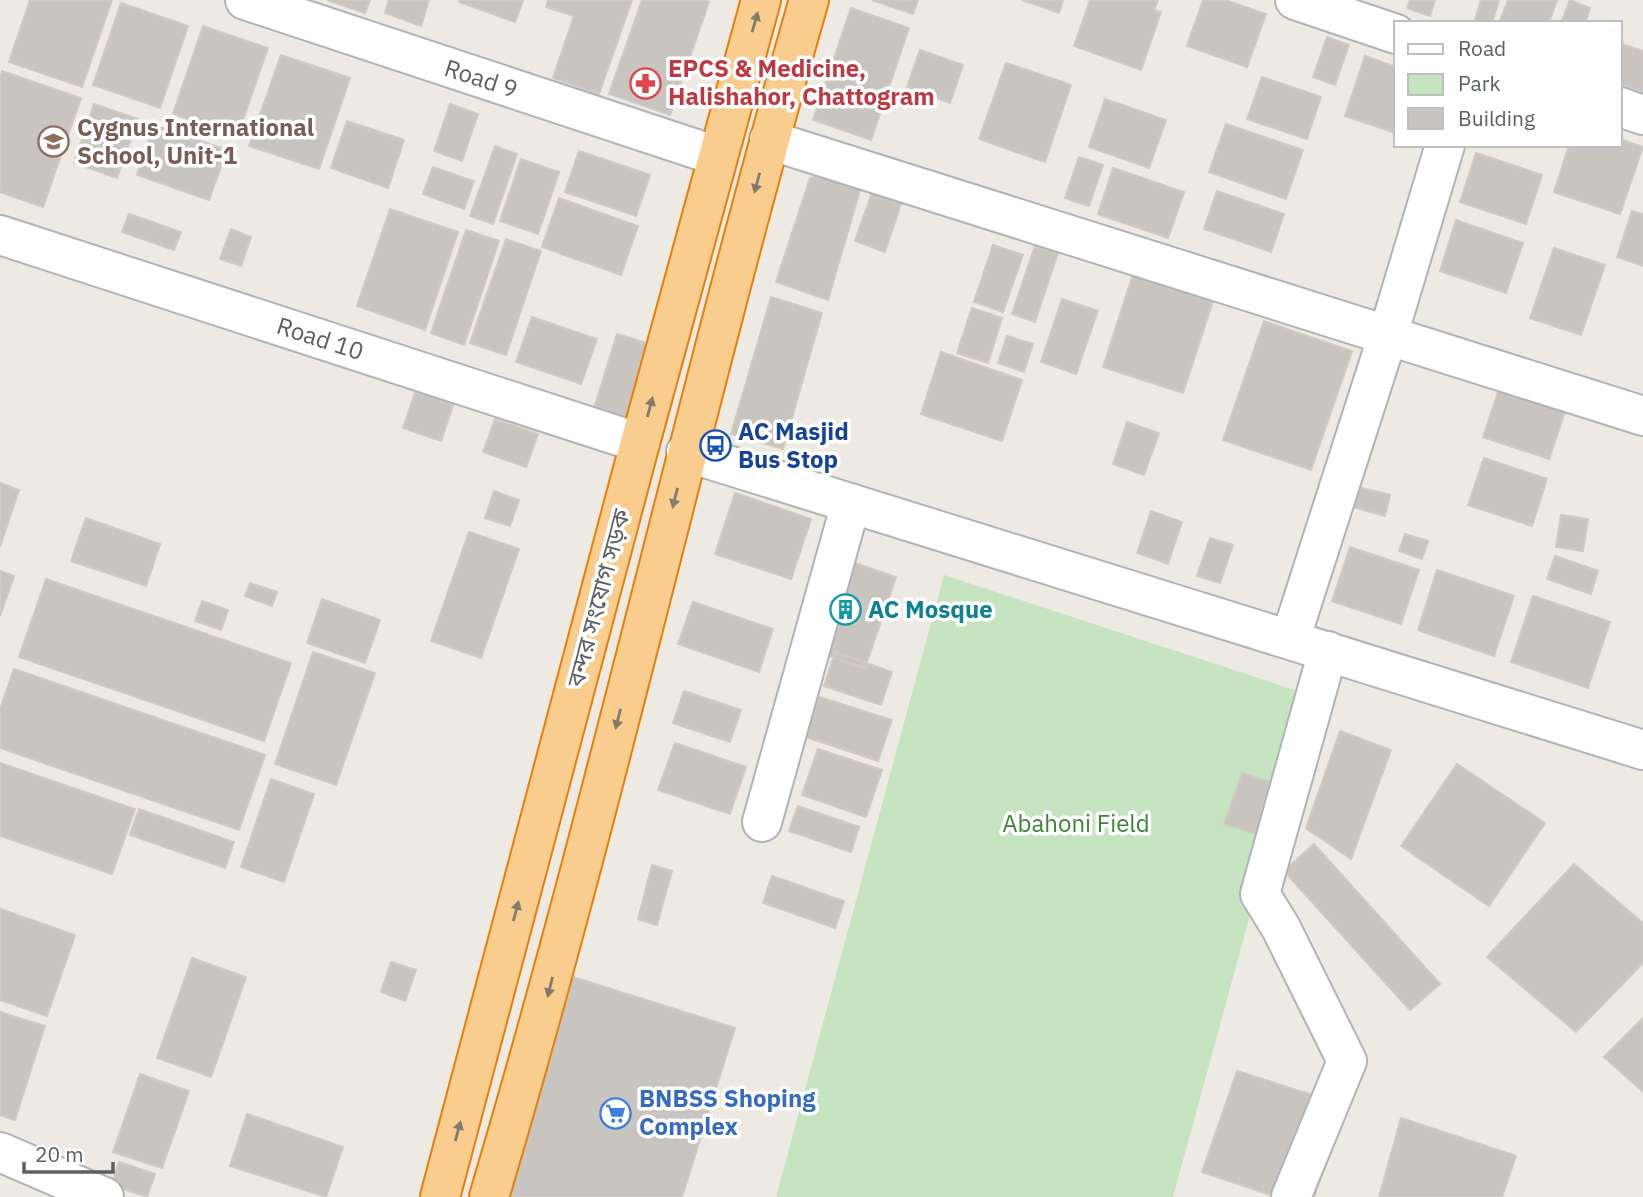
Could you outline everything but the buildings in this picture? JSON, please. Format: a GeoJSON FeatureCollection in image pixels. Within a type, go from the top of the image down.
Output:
{"type":"FeatureCollection","features":[{"type":"Feature","properties":{"kind":"highway","name":"বন্দর সংযোগ সড়ক"},"geometry":{"type":"LineString","coordinates":[[440,1197],[640,443],[761,0]]}},
{"type":"Feature","properties":{"kind":"highway","name":"বন্দর সংযোগ সড়ক"},"geometry":{"type":"LineString","coordinates":[[489,1197],[539,1030],[687,452],[769,140],[809,0]]}},
{"type":"Feature","properties":{"kind":"street","name":"Road 9"},"geometry":{"type":"LineString","coordinates":[[245,0],[717,156]]}},
{"type":"Feature","properties":{"kind":"street"},"geometry":{"type":"LineString","coordinates":[[1295,0],[1394,33]]}},
{"type":"Feature","properties":{"kind":"street"},"geometry":{"type":"LineString","coordinates":[[1622,108],[1643,115]]}},
{"type":"Feature","properties":{"kind":"street"},"geometry":{"type":"LineString","coordinates":[[769,140],[1643,416]]}},
{"type":"Feature","properties":{"kind":"street"},"geometry":{"type":"LineString","coordinates":[[1290,640],[1388,335],[1444,147]]}},
{"type":"Feature","properties":{"kind":"street","name":"Road 10"},"geometry":{"type":"LineString","coordinates":[[0,235],[640,443]]}},
{"type":"Feature","properties":{"kind":"street"},"geometry":{"type":"LineString","coordinates":[[687,452],[1643,750]]}},
{"type":"Feature","properties":{"kind":"street"},"geometry":{"type":"LineString","coordinates":[[762,822],[851,503]]}},
{"type":"Feature","properties":{"kind":"street"},"geometry":{"type":"LineString","coordinates":[[1291,1197],[1347,1061],[1281,928],[1260,894],[1328,651]]}},
{"type":"Feature","properties":{"kind":"street"},"geometry":{"type":"LineString","coordinates":[[0,1152],[104,1197]]}},
{"type":"Feature","properties":{"kind":"green space","name":"Abahoni Field"},"geometry":{"type":"Polygon","coordinates":[[[944,575],[1310,695],[1173,1197],[776,1197],[944,575]]]}},
{"type":"Feature","properties":{"kind":"place","name":"EPCS & Medicine, Halishahor, Chattogram"},"geometry":{"type":"Point","coordinates":[645,83]}},
{"type":"Feature","properties":{"kind":"place","name":"Cygnus International School, Unit-1"},"geometry":{"type":"Point","coordinates":[54,142]}},
{"type":"Feature","properties":{"kind":"place","name":"AC Masjid Bus Stop"},"geometry":{"type":"Point","coordinates":[715,446]}},
{"type":"Feature","properties":{"kind":"place","name":"AC Mosque"},"geometry":{"type":"Point","coordinates":[845,610]}},
{"type":"Feature","properties":{"kind":"place","name":"BNBSS Shoping Complex"},"geometry":{"type":"Point","coordinates":[616,1113]}}]}
